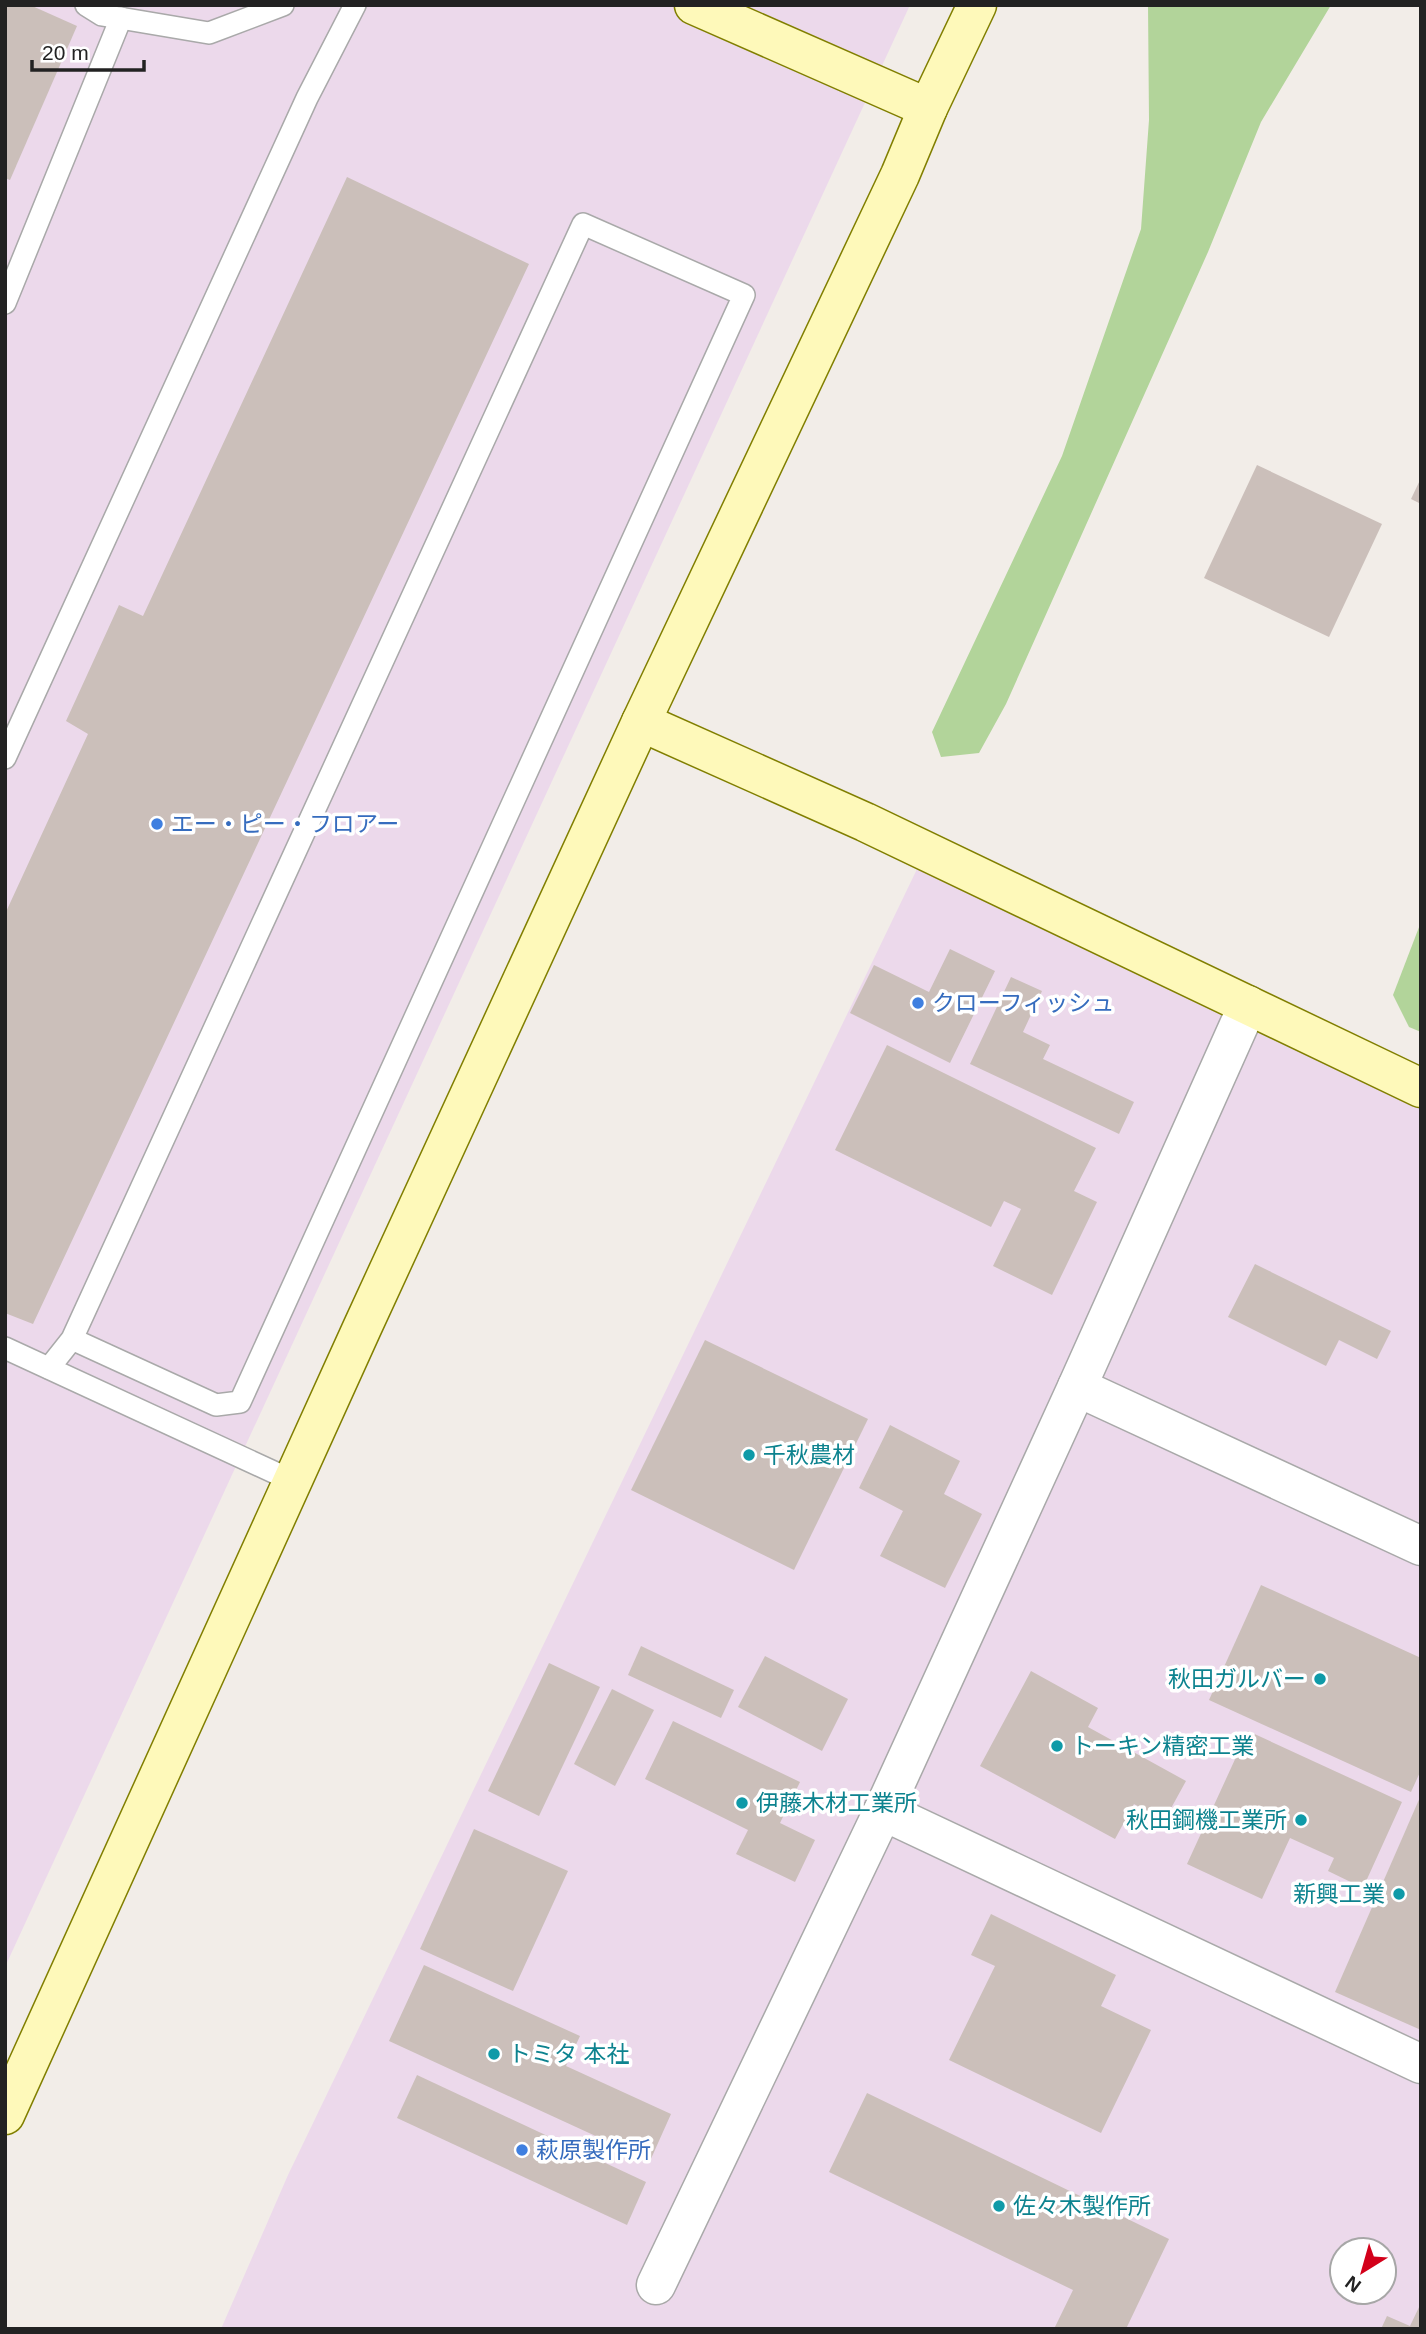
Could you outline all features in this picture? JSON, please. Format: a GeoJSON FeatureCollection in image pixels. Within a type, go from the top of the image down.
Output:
{"type":"FeatureCollection","features":[{"type":"Feature","properties":{"kind":"street"},"geometry":{"type":"LineString","coordinates":[[694,5],[928,108]]}},
{"type":"Feature","properties":{"kind":"street"},"geometry":{"type":"LineString","coordinates":[[5,2115],[641,722],[977,5]]}},
{"type":"Feature","properties":{"kind":"street"},"geometry":{"type":"LineString","coordinates":[[641,722],[877,828],[1421,1088]]}},
{"type":"Feature","properties":{"kind":"street"},"geometry":{"type":"LineString","coordinates":[[656,2285],[883,1811],[1248,1005]]}},
{"type":"Feature","properties":{"kind":"street"},"geometry":{"type":"LineString","coordinates":[[1077,1387],[1421,1546]]}},
{"type":"Feature","properties":{"kind":"street"},"geometry":{"type":"LineString","coordinates":[[883,1811],[1421,2064]]}},
{"type":"Feature","properties":{"kind":"lane"},"geometry":{"type":"LineString","coordinates":[[86,5],[102,15],[209,33],[283,5]]}},
{"type":"Feature","properties":{"kind":"lane"},"geometry":{"type":"LineString","coordinates":[[5,758],[307,98],[355,5]]}},
{"type":"Feature","properties":{"kind":"lane"},"geometry":{"type":"LineString","coordinates":[[5,303],[121,18]]}},
{"type":"Feature","properties":{"kind":"lane"},"geometry":{"type":"LineString","coordinates":[[49,1368],[72,1339],[583,224],[744,295],[240,1402],[216,1405],[72,1339]]}},
{"type":"Feature","properties":{"kind":"lane"},"geometry":{"type":"LineString","coordinates":[[5,1348],[293,1481]]}},
{"type":"Feature","properties":{"kind":"shaded area"},"geometry":{"type":"Polygon","coordinates":[[[5,5],[910,5],[5,1967],[5,5]]]}},
{"type":"Feature","properties":{"kind":"shaded area"},"geometry":{"type":"Polygon","coordinates":[[[918,867],[1421,1104],[1421,2329],[221,2329],[288,2175],[918,867]]]}},
{"type":"Feature","properties":{"kind":"green space"},"geometry":{"type":"Polygon","coordinates":[[[1148,5],[1331,5],[1261,122],[1208,252],[1006,704],[979,753],[941,757],[932,732],[1062,456],[1141,229],[1149,120],[1148,5]]]}},
{"type":"Feature","properties":{"kind":"green space"},"geometry":{"type":"Polygon","coordinates":[[[1421,922],[1421,1032],[1409,1027],[1393,995],[1421,922]]]}},
{"type":"Feature","properties":{"kind":"building"},"geometry":{"type":"Polygon","coordinates":[[[5,5],[30,5],[77,26],[10,180],[5,178],[5,5]]]}},
{"type":"Feature","properties":{"kind":"building","name":"エー・ピー・フロアー"},"geometry":{"type":"Polygon","coordinates":[[[347,177],[529,264],[33,1324],[5,1313],[5,914],[88,734],[66,721],[119,605],[143,616],[347,177]]]}},
{"type":"Feature","properties":{"kind":"building"},"geometry":{"type":"Polygon","coordinates":[[[1257,465],[1382,524],[1329,637],[1204,578],[1257,465]]]}},
{"type":"Feature","properties":{"kind":"building"},"geometry":{"type":"Polygon","coordinates":[[[1421,478],[1421,504],[1411,499],[1421,478]]]}},
{"type":"Feature","properties":{"kind":"building","name":"クローフィッシュ"},"geometry":{"type":"Polygon","coordinates":[[[950,949],[995,971],[950,1063],[850,1013],[874,965],[929,992],[950,949]]]}},
{"type":"Feature","properties":{"kind":"building"},"geometry":{"type":"Polygon","coordinates":[[[1011,977],[1042,991],[1023,1032],[1050,1045],[1043,1059],[1134,1102],[1119,1134],[970,1064],[1011,977]]]}},
{"type":"Feature","properties":{"kind":"building"},"geometry":{"type":"Polygon","coordinates":[[[887,1045],[1096,1148],[1074,1191],[1097,1202],[1052,1295],[993,1266],[1021,1209],[1004,1201],[991,1227],[835,1150],[887,1045]]]}},
{"type":"Feature","properties":{"kind":"building"},"geometry":{"type":"Polygon","coordinates":[[[1255,1264],[1391,1331],[1377,1359],[1339,1340],[1326,1366],[1228,1317],[1255,1264]]]}},
{"type":"Feature","properties":{"kind":"building","name":"千秋農材"},"geometry":{"type":"Polygon","coordinates":[[[705,1340],[868,1419],[794,1570],[631,1490],[705,1340]]]}},
{"type":"Feature","properties":{"kind":"building"},"geometry":{"type":"Polygon","coordinates":[[[890,1425],[960,1461],[944,1494],[982,1514],[945,1588],[880,1556],[903,1511],[859,1488],[890,1425]]]}},
{"type":"Feature","properties":{"kind":"building","name":"秋田ガルバー"},"geometry":{"type":"Polygon","coordinates":[[[1261,1585],[1421,1658],[1421,1770],[1411,1792],[1209,1700],[1261,1585]]]}},
{"type":"Feature","properties":{"kind":"building"},"geometry":{"type":"Polygon","coordinates":[[[641,1646],[734,1690],[721,1718],[628,1675],[641,1646]]]}},
{"type":"Feature","properties":{"kind":"building"},"geometry":{"type":"Polygon","coordinates":[[[765,1656],[848,1699],[822,1751],[738,1707],[765,1656]]]}},
{"type":"Feature","properties":{"kind":"building"},"geometry":{"type":"Polygon","coordinates":[[[549,1663],[600,1687],[539,1816],[488,1791],[549,1663]]]}},
{"type":"Feature","properties":{"kind":"building","name":"トーキン精密工業"},"geometry":{"type":"Polygon","coordinates":[[[1031,1671],[1098,1708],[1088,1727],[1186,1781],[1164,1821],[1134,1804],[1115,1839],[980,1766],[1031,1671]]]}},
{"type":"Feature","properties":{"kind":"building"},"geometry":{"type":"Polygon","coordinates":[[[612,1689],[654,1710],[615,1786],[574,1764],[612,1689]]]}},
{"type":"Feature","properties":{"kind":"building","name":"伊藤木材工業所"},"geometry":{"type":"Polygon","coordinates":[[[673,1721],[800,1782],[780,1823],[815,1840],[795,1882],[736,1854],[748,1830],[645,1779],[673,1721]]]}},
{"type":"Feature","properties":{"kind":"building","name":"秋田鋼機工業所"},"geometry":{"type":"Polygon","coordinates":[[[1248,1731],[1402,1802],[1363,1888],[1328,1871],[1334,1858],[1290,1838],[1262,1899],[1187,1864],[1248,1731]]]}},
{"type":"Feature","properties":{"kind":"building","name":"新興工業"},"geometry":{"type":"Polygon","coordinates":[[[1421,1795],[1421,2030],[1335,1992],[1421,1795]]]}},
{"type":"Feature","properties":{"kind":"building"},"geometry":{"type":"Polygon","coordinates":[[[474,1829],[568,1871],[513,1991],[420,1949],[474,1829]]]}},
{"type":"Feature","properties":{"kind":"building","name":"佐々木製作所"},"geometry":{"type":"Polygon","coordinates":[[[991,1914],[1116,1975],[1101,2006],[1151,2030],[1101,2133],[949,2060],[995,1966],[971,1955],[991,1914]]]}},
{"type":"Feature","properties":{"kind":"building","name":"トミタ 本社"},"geometry":{"type":"Polygon","coordinates":[[[424,1965],[580,2036],[566,2066],[671,2114],[650,2161],[389,2041],[424,1965]]]}},
{"type":"Feature","properties":{"kind":"building","name":"萩原製作所"},"geometry":{"type":"Polygon","coordinates":[[[417,2075],[646,2182],[627,2225],[397,2118],[417,2075]]]}},
{"type":"Feature","properties":{"kind":"building","name":"佐々木製作所"},"geometry":{"type":"Polygon","coordinates":[[[867,2093],[1169,2239],[1126,2329],[1054,2329],[1073,2290],[829,2172],[867,2093]]]}},
{"type":"Feature","properties":{"kind":"building"},"geometry":{"type":"Polygon","coordinates":[[[1421,2303],[1421,2329],[1381,2329],[1387,2316],[1410,2326],[1421,2303]]]}},
{"type":"Feature","properties":{"kind":"place","name":"エー・ピー・フロアー"},"geometry":{"type":"Point","coordinates":[157,824]}},
{"type":"Feature","properties":{"kind":"place","name":"クローフィッシュ"},"geometry":{"type":"Point","coordinates":[918,1003]}},
{"type":"Feature","properties":{"kind":"place","name":"千秋農材"},"geometry":{"type":"Point","coordinates":[749,1455]}},
{"type":"Feature","properties":{"kind":"place","name":"秋田ガルバー"},"geometry":{"type":"Point","coordinates":[1320,1679]}},
{"type":"Feature","properties":{"kind":"place","name":"トーキン精密工業"},"geometry":{"type":"Point","coordinates":[1057,1746]}},
{"type":"Feature","properties":{"kind":"place","name":"伊藤木材工業所"},"geometry":{"type":"Point","coordinates":[742,1803]}},
{"type":"Feature","properties":{"kind":"place","name":"秋田鋼機工業所"},"geometry":{"type":"Point","coordinates":[1301,1820]}},
{"type":"Feature","properties":{"kind":"place","name":"新興工業"},"geometry":{"type":"Point","coordinates":[1399,1894]}},
{"type":"Feature","properties":{"kind":"place","name":"トミタ 本社"},"geometry":{"type":"Point","coordinates":[494,2054]}},
{"type":"Feature","properties":{"kind":"place","name":"萩原製作所"},"geometry":{"type":"Point","coordinates":[522,2150]}},
{"type":"Feature","properties":{"kind":"place","name":"佐々木製作所"},"geometry":{"type":"Point","coordinates":[999,2206]}}]}
